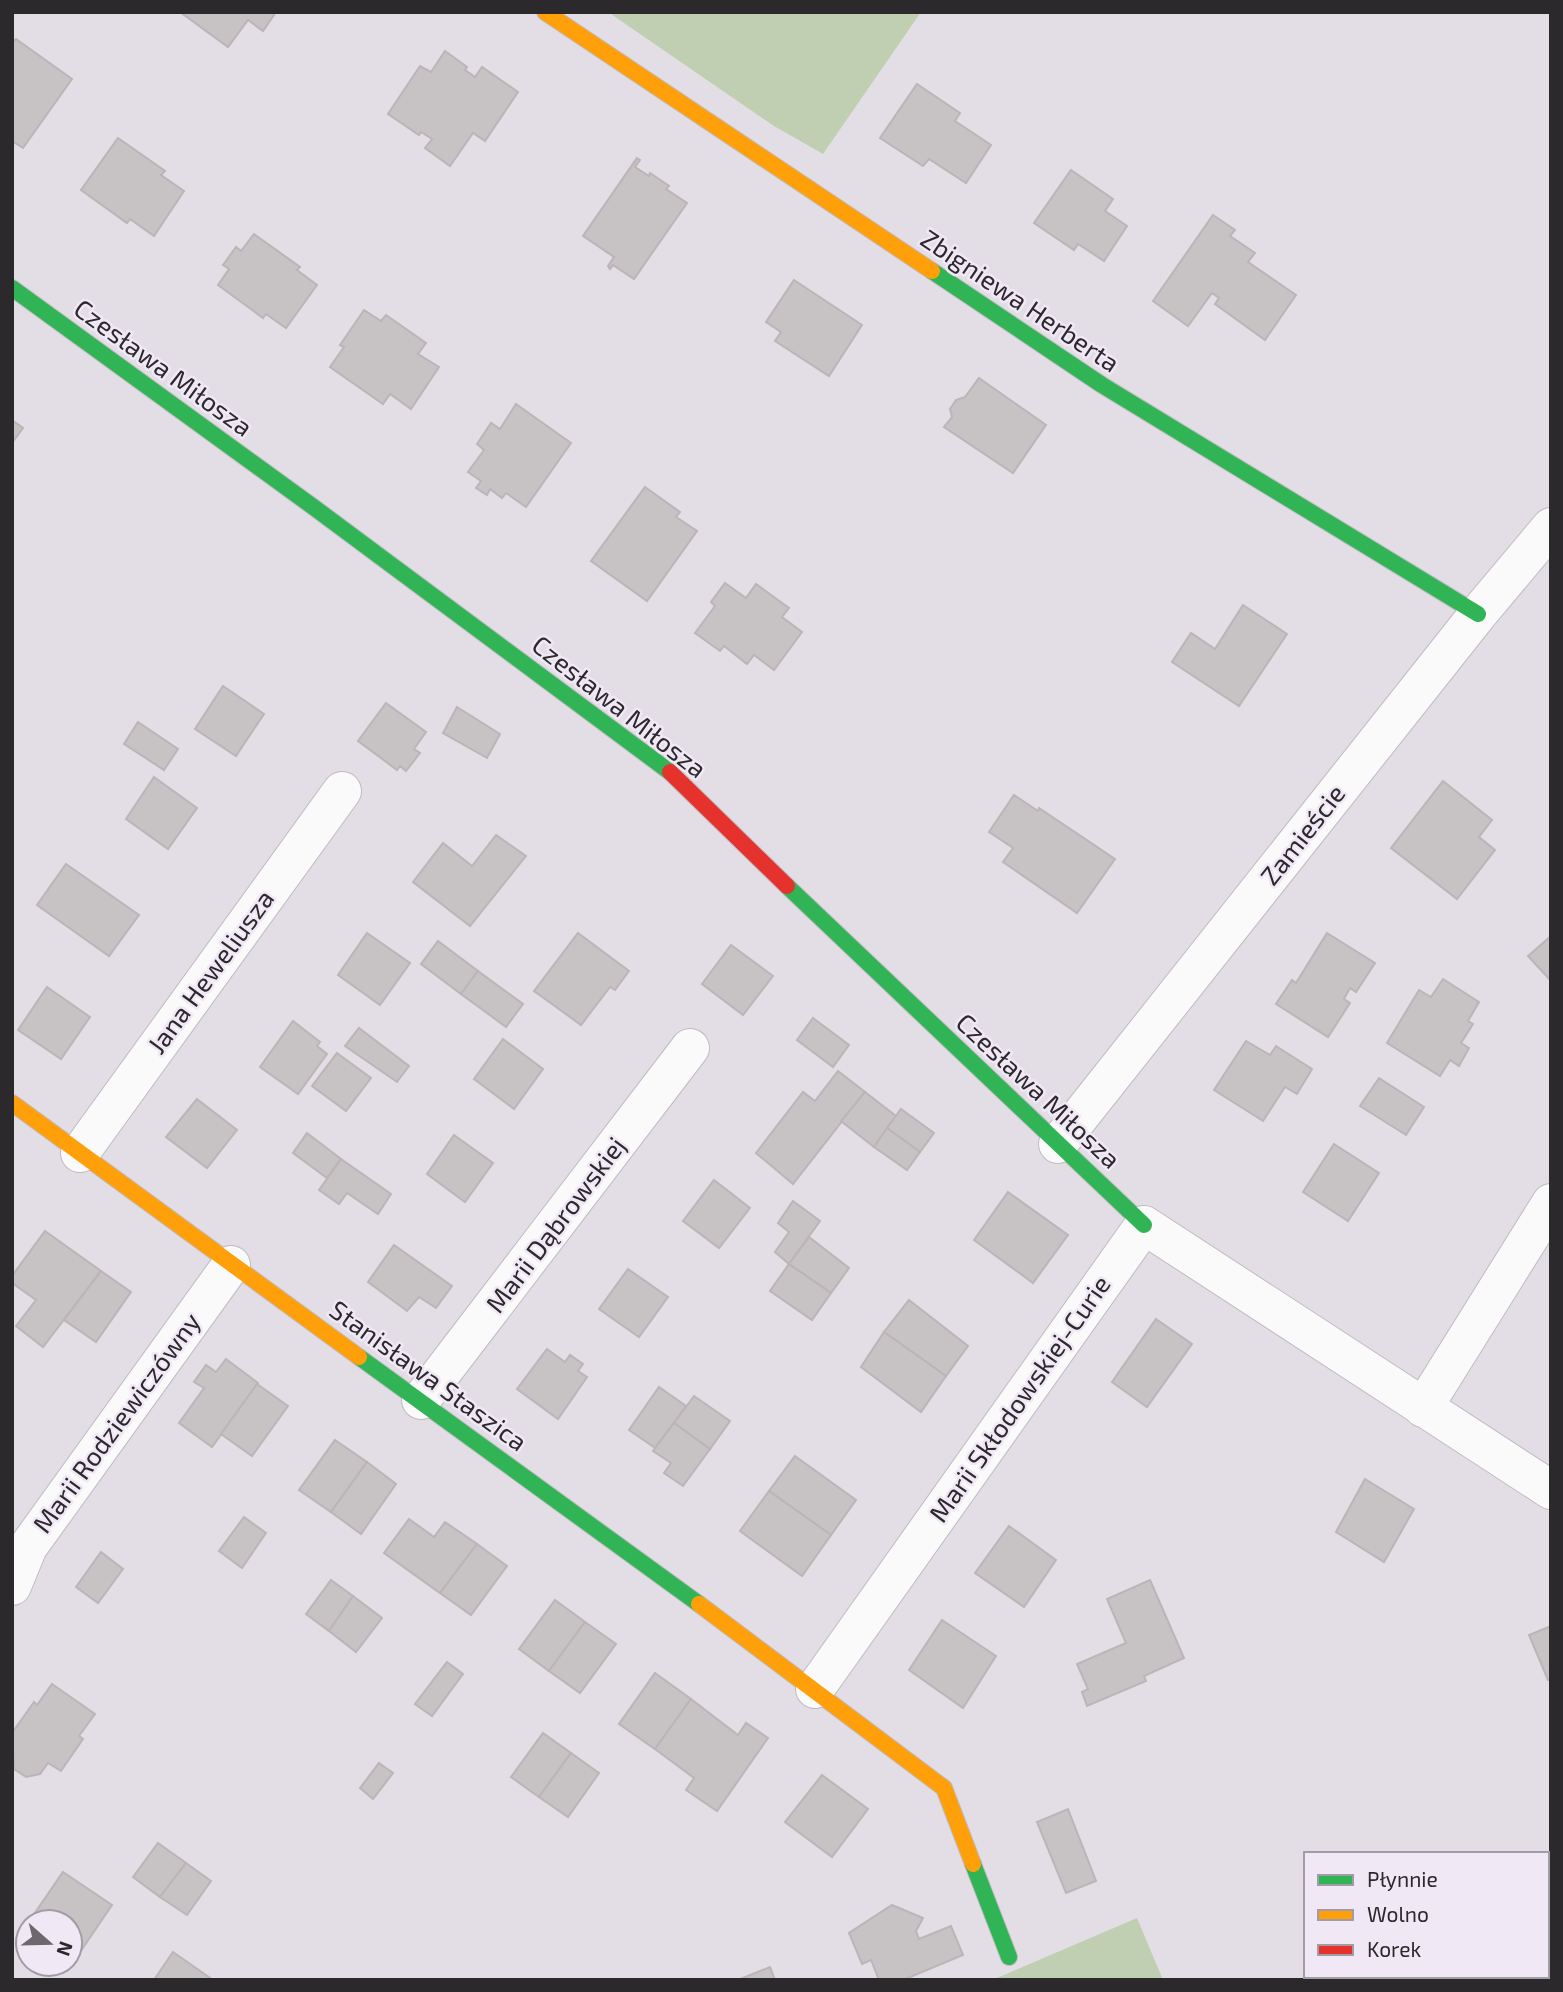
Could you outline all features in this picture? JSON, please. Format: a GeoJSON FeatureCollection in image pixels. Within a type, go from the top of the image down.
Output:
{"type":"FeatureCollection","features":[{"type":"Feature","properties":{"kind":"street","name":"Zbigniewa Herberta"},"geometry":{"type":"LineString","coordinates":[[545,12],[1102,385],[1478,614]]}},
{"type":"Feature","properties":{"kind":"street","name":"Czesława Miłosza"},"geometry":{"type":"LineString","coordinates":[[12,288],[312,506],[671,773],[880,976],[1144,1225]]}},
{"type":"Feature","properties":{"kind":"street","name":"Zamieście"},"geometry":{"type":"LineString","coordinates":[[1058,1144],[1478,614],[1551,527]]}},
{"type":"Feature","properties":{"kind":"street","name":"Jana Heweliusza"},"geometry":{"type":"LineString","coordinates":[[80,1153],[342,791]]}},
{"type":"Feature","properties":{"kind":"street","name":"Marii Dąbrowskiej"},"geometry":{"type":"LineString","coordinates":[[421,1400],[690,1048]]}},
{"type":"Feature","properties":{"kind":"street","name":"Stanisława Staszica"},"geometry":{"type":"LineString","coordinates":[[12,1103],[815,1689]]}},
{"type":"Feature","properties":{"kind":"street"},"geometry":{"type":"LineString","coordinates":[[1423,1408],[1551,1203]]}},
{"type":"Feature","properties":{"kind":"street"},"geometry":{"type":"LineString","coordinates":[[1144,1225],[1551,1490]]}},
{"type":"Feature","properties":{"kind":"street","name":"Marii Skłodowskiej-Curie"},"geometry":{"type":"LineString","coordinates":[[815,1689],[1144,1225]]}},
{"type":"Feature","properties":{"kind":"street","name":"Marii Rodziewiczówny"},"geometry":{"type":"LineString","coordinates":[[12,1586],[27,1547],[232,1265]]}},
{"type":"Feature","properties":{"kind":"street"},"geometry":{"type":"LineString","coordinates":[[815,1689],[944,1788],[1009,1957]]}},
{"type":"Feature","properties":{"kind":"green space"},"geometry":{"type":"Polygon","coordinates":[[[608,12],[921,12],[823,154],[774,126],[608,12]]]}},
{"type":"Feature","properties":{"kind":"green space"},"geometry":{"type":"Polygon","coordinates":[[[1137,1918],[1163,1980],[992,1980],[1137,1918]]]}},
{"type":"Feature","properties":{"kind":"building"},"geometry":{"type":"Polygon","coordinates":[[[180,12],[276,12],[263,31],[248,20],[228,47],[180,12]]]}},
{"type":"Feature","properties":{"kind":"building"},"geometry":{"type":"Polygon","coordinates":[[[16,39],[72,79],[23,148],[12,141],[12,43],[16,39]]]}},
{"type":"Feature","properties":{"kind":"building"},"geometry":{"type":"Polygon","coordinates":[[[445,51],[467,67],[465,70],[475,77],[482,67],[518,92],[485,141],[473,133],[450,166],[425,148],[432,139],[421,132],[419,135],[388,114],[420,66],[431,72],[445,51]]]}},
{"type":"Feature","properties":{"kind":"building"},"geometry":{"type":"Polygon","coordinates":[[[917,84],[960,113],[955,121],[991,145],[966,183],[929,159],[923,166],[880,138],[917,84]]]}},
{"type":"Feature","properties":{"kind":"building"},"geometry":{"type":"Polygon","coordinates":[[[118,138],[165,171],[161,175],[184,191],[154,236],[130,219],[127,223],[81,190],[118,138]]]}},
{"type":"Feature","properties":{"kind":"building"},"geometry":{"type":"Polygon","coordinates":[[[637,158],[640,160],[635,167],[669,186],[666,189],[687,203],[634,279],[613,265],[610,269],[608,266],[614,257],[583,236],[637,158]]]}},
{"type":"Feature","properties":{"kind":"building"},"geometry":{"type":"Polygon","coordinates":[[[1071,170],[1113,199],[1105,211],[1127,226],[1104,261],[1078,244],[1074,250],[1034,223],[1071,170]]]}},
{"type":"Feature","properties":{"kind":"building"},"geometry":{"type":"Polygon","coordinates":[[[1213,215],[1235,230],[1230,236],[1255,253],[1248,262],[1296,295],[1265,340],[1215,304],[1219,298],[1212,293],[1188,326],[1153,301],[1213,215]]]}},
{"type":"Feature","properties":{"kind":"building"},"geometry":{"type":"Polygon","coordinates":[[[254,234],[300,267],[297,270],[317,285],[286,328],[266,314],[263,318],[218,285],[229,269],[223,265],[236,247],[241,251],[254,234]]]}},
{"type":"Feature","properties":{"kind":"building"},"geometry":{"type":"Polygon","coordinates":[[[794,280],[862,325],[829,376],[775,341],[781,332],[766,322],[794,280]]]}},
{"type":"Feature","properties":{"kind":"building"},"geometry":{"type":"Polygon","coordinates":[[[364,310],[381,321],[386,315],[426,343],[418,354],[439,367],[411,409],[390,394],[383,404],[330,367],[344,347],[340,345],[364,310]]]}},
{"type":"Feature","properties":{"kind":"building"},"geometry":{"type":"Polygon","coordinates":[[[979,378],[1046,425],[1013,473],[944,427],[952,417],[950,409],[956,400],[965,397],[979,378]]]}},
{"type":"Feature","properties":{"kind":"building"},"geometry":{"type":"Polygon","coordinates":[[[516,404],[571,443],[526,507],[506,493],[502,498],[490,489],[487,495],[476,488],[481,481],[468,472],[484,450],[477,444],[491,423],[500,429],[516,404]]]}},
{"type":"Feature","properties":{"kind":"building"},"geometry":{"type":"Polygon","coordinates":[[[12,420],[23,428],[12,443],[12,420]]]}},
{"type":"Feature","properties":{"kind":"building"},"geometry":{"type":"Polygon","coordinates":[[[645,487],[680,512],[676,517],[697,531],[647,601],[591,561],[645,487]]]}},
{"type":"Feature","properties":{"kind":"building"},"geometry":{"type":"Polygon","coordinates":[[[725,583],[746,598],[756,584],[789,608],[782,617],[802,632],[774,670],[754,655],[747,664],[724,646],[720,651],[695,633],[715,606],[711,602],[725,583]]]}},
{"type":"Feature","properties":{"kind":"building"},"geometry":{"type":"Polygon","coordinates":[[[1243,605],[1287,634],[1239,706],[1172,662],[1191,633],[1215,649],[1243,605]]]}},
{"type":"Feature","properties":{"kind":"building"},"geometry":{"type":"Polygon","coordinates":[[[223,686],[264,714],[236,756],[195,729],[223,686]]]}},
{"type":"Feature","properties":{"kind":"building"},"geometry":{"type":"Polygon","coordinates":[[[386,703],[426,732],[414,749],[420,753],[406,771],[400,766],[397,770],[358,741],[386,703]]]}},
{"type":"Feature","properties":{"kind":"building"},"geometry":{"type":"Polygon","coordinates":[[[457,707],[500,734],[487,758],[443,733],[457,707]]]}},
{"type":"Feature","properties":{"kind":"building"},"geometry":{"type":"Polygon","coordinates":[[[138,722],[178,749],[164,770],[124,744],[138,722]]]}},
{"type":"Feature","properties":{"kind":"building"},"geometry":{"type":"Polygon","coordinates":[[[154,777],[197,808],[168,849],[126,819],[154,777]]]}},
{"type":"Feature","properties":{"kind":"building"},"geometry":{"type":"Polygon","coordinates":[[[1443,781],[1492,820],[1479,837],[1495,850],[1457,899],[1391,848],[1443,781]]]}},
{"type":"Feature","properties":{"kind":"building"},"geometry":{"type":"Polygon","coordinates":[[[1014,795],[1038,811],[1039,808],[1115,859],[1077,913],[1003,862],[1013,848],[989,832],[1014,795]]]}},
{"type":"Feature","properties":{"kind":"building"},"geometry":{"type":"Polygon","coordinates":[[[496,835],[526,856],[470,926],[413,882],[443,843],[472,866],[496,835]]]}},
{"type":"Feature","properties":{"kind":"building"},"geometry":{"type":"Polygon","coordinates":[[[66,864],[139,915],[109,956],[37,905],[66,864]]]}},
{"type":"Feature","properties":{"kind":"building"},"geometry":{"type":"Polygon","coordinates":[[[367,933],[410,963],[380,1005],[338,975],[367,933]]]}},
{"type":"Feature","properties":{"kind":"building"},"geometry":{"type":"Polygon","coordinates":[[[578,933],[629,971],[615,990],[610,987],[581,1025],[534,991],[578,933]]]}},
{"type":"Feature","properties":{"kind":"building"},"geometry":{"type":"Polygon","coordinates":[[[1327,933],[1375,963],[1356,992],[1350,988],[1344,999],[1350,1003],[1328,1037],[1276,1004],[1292,980],[1296,983],[1327,933]]]}},
{"type":"Feature","properties":{"kind":"building"},"geometry":{"type":"Polygon","coordinates":[[[1551,936],[1551,981],[1528,956],[1551,936]]]}},
{"type":"Feature","properties":{"kind":"building"},"geometry":{"type":"Polygon","coordinates":[[[438,941],[478,971],[461,994],[421,964],[438,941]]]}},
{"type":"Feature","properties":{"kind":"building"},"geometry":{"type":"Polygon","coordinates":[[[731,945],[773,976],[743,1015],[702,984],[731,945]]]}},
{"type":"Feature","properties":{"kind":"building"},"geometry":{"type":"Polygon","coordinates":[[[478,971],[523,1004],[506,1027],[461,994],[478,971]]]}},
{"type":"Feature","properties":{"kind":"building"},"geometry":{"type":"Polygon","coordinates":[[[1443,979],[1479,1002],[1468,1021],[1473,1024],[1461,1043],[1469,1048],[1459,1066],[1450,1060],[1440,1076],[1387,1043],[1419,990],[1431,997],[1443,979]]]}},
{"type":"Feature","properties":{"kind":"building"},"geometry":{"type":"Polygon","coordinates":[[[47,987],[90,1017],[61,1059],[18,1030],[47,987]]]}},
{"type":"Feature","properties":{"kind":"building"},"geometry":{"type":"Polygon","coordinates":[[[813,1018],[849,1045],[833,1067],[797,1040],[813,1018]]]}},
{"type":"Feature","properties":{"kind":"building"},"geometry":{"type":"Polygon","coordinates":[[[293,1021],[320,1042],[317,1046],[327,1054],[298,1094],[260,1067],[293,1021]]]}},
{"type":"Feature","properties":{"kind":"building"},"geometry":{"type":"Polygon","coordinates":[[[359,1028],[409,1066],[397,1082],[345,1046],[359,1028]]]}},
{"type":"Feature","properties":{"kind":"building"},"geometry":{"type":"Polygon","coordinates":[[[503,1039],[543,1069],[514,1109],[474,1079],[503,1039]]]}},
{"type":"Feature","properties":{"kind":"building"},"geometry":{"type":"Polygon","coordinates":[[[1246,1041],[1270,1055],[1276,1046],[1312,1069],[1297,1094],[1285,1087],[1263,1121],[1214,1090],[1246,1041]]]}},
{"type":"Feature","properties":{"kind":"building"},"geometry":{"type":"Polygon","coordinates":[[[337,1053],[371,1078],[346,1111],[312,1086],[337,1053]]]}},
{"type":"Feature","properties":{"kind":"building"},"geometry":{"type":"Polygon","coordinates":[[[838,1071],[865,1092],[793,1184],[756,1153],[803,1092],[815,1101],[838,1071]]]}},
{"type":"Feature","properties":{"kind":"building"},"geometry":{"type":"Polygon","coordinates":[[[1379,1078],[1424,1107],[1406,1135],[1360,1106],[1379,1078]]]}},
{"type":"Feature","properties":{"kind":"building"},"geometry":{"type":"Polygon","coordinates":[[[865,1092],[896,1116],[874,1147],[841,1121],[865,1092]]]}},
{"type":"Feature","properties":{"kind":"building"},"geometry":{"type":"Polygon","coordinates":[[[197,1099],[237,1130],[207,1168],[166,1137],[197,1099]]]}},
{"type":"Feature","properties":{"kind":"building"},"geometry":{"type":"Polygon","coordinates":[[[901,1109],[934,1133],[920,1152],[887,1128],[901,1109]]]}},
{"type":"Feature","properties":{"kind":"building"},"geometry":{"type":"Polygon","coordinates":[[[887,1128],[920,1152],[907,1170],[874,1147],[887,1128]]]}},
{"type":"Feature","properties":{"kind":"building"},"geometry":{"type":"Polygon","coordinates":[[[307,1133],[341,1159],[327,1178],[293,1153],[307,1133]]]}},
{"type":"Feature","properties":{"kind":"building"},"geometry":{"type":"Polygon","coordinates":[[[454,1135],[493,1163],[465,1202],[427,1174],[454,1135]]]}},
{"type":"Feature","properties":{"kind":"building"},"geometry":{"type":"Polygon","coordinates":[[[1334,1144],[1379,1173],[1348,1221],[1303,1192],[1334,1144]]]}},
{"type":"Feature","properties":{"kind":"building"},"geometry":{"type":"Polygon","coordinates":[[[341,1159],[391,1194],[378,1214],[347,1193],[339,1204],[319,1190],[341,1159]]]}},
{"type":"Feature","properties":{"kind":"building"},"geometry":{"type":"Polygon","coordinates":[[[714,1180],[750,1208],[719,1248],[683,1221],[714,1180]]]}},
{"type":"Feature","properties":{"kind":"building"},"geometry":{"type":"Polygon","coordinates":[[[1008,1192],[1068,1235],[1033,1283],[974,1240],[1008,1192]]]}},
{"type":"Feature","properties":{"kind":"building"},"geometry":{"type":"Polygon","coordinates":[[[793,1201],[820,1221],[789,1264],[775,1252],[789,1232],[778,1223],[793,1201]]]}},
{"type":"Feature","properties":{"kind":"building"},"geometry":{"type":"Polygon","coordinates":[[[45,1231],[101,1271],[43,1347],[16,1326],[36,1300],[12,1283],[12,1276],[45,1231]]]}},
{"type":"Feature","properties":{"kind":"building"},"geometry":{"type":"Polygon","coordinates":[[[809,1237],[849,1268],[831,1293],[789,1264],[809,1237]]]}},
{"type":"Feature","properties":{"kind":"building"},"geometry":{"type":"Polygon","coordinates":[[[394,1245],[452,1286],[436,1308],[419,1297],[407,1311],[368,1282],[394,1245]]]}},
{"type":"Feature","properties":{"kind":"building"},"geometry":{"type":"Polygon","coordinates":[[[789,1264],[831,1293],[812,1320],[770,1291],[789,1264]]]}},
{"type":"Feature","properties":{"kind":"building"},"geometry":{"type":"Polygon","coordinates":[[[628,1269],[668,1297],[639,1337],[599,1309],[628,1269]]]}},
{"type":"Feature","properties":{"kind":"building"},"geometry":{"type":"Polygon","coordinates":[[[101,1271],[131,1292],[96,1342],[64,1320],[101,1271]]]}},
{"type":"Feature","properties":{"kind":"building"},"geometry":{"type":"Polygon","coordinates":[[[909,1300],[968,1346],[946,1376],[884,1332],[909,1300]]]}},
{"type":"Feature","properties":{"kind":"building"},"geometry":{"type":"Polygon","coordinates":[[[1156,1319],[1192,1344],[1147,1407],[1112,1382],[1156,1319]]]}},
{"type":"Feature","properties":{"kind":"building"},"geometry":{"type":"Polygon","coordinates":[[[884,1332],[946,1376],[921,1412],[861,1367],[884,1332]]]}},
{"type":"Feature","properties":{"kind":"building"},"geometry":{"type":"Polygon","coordinates":[[[547,1349],[565,1362],[570,1355],[583,1364],[578,1371],[587,1377],[558,1419],[517,1389],[547,1349]]]}},
{"type":"Feature","properties":{"kind":"building"},"geometry":{"type":"Polygon","coordinates":[[[226,1359],[258,1383],[212,1447],[179,1423],[204,1388],[194,1382],[206,1365],[216,1372],[226,1359]]]}},
{"type":"Feature","properties":{"kind":"building"},"geometry":{"type":"Polygon","coordinates":[[[257,1384],[288,1406],[252,1456],[221,1434],[257,1384]]]}},
{"type":"Feature","properties":{"kind":"building"},"geometry":{"type":"Polygon","coordinates":[[[659,1387],[686,1406],[655,1448],[629,1430],[659,1387]]]}},
{"type":"Feature","properties":{"kind":"building"},"geometry":{"type":"Polygon","coordinates":[[[694,1396],[730,1421],[710,1449],[674,1423],[694,1396]]]}},
{"type":"Feature","properties":{"kind":"building"},"geometry":{"type":"Polygon","coordinates":[[[674,1423],[710,1449],[683,1486],[664,1473],[671,1463],[653,1451],[674,1423]]]}},
{"type":"Feature","properties":{"kind":"building"},"geometry":{"type":"Polygon","coordinates":[[[335,1440],[367,1462],[331,1512],[299,1490],[335,1440]]]}},
{"type":"Feature","properties":{"kind":"building"},"geometry":{"type":"Polygon","coordinates":[[[795,1456],[856,1500],[831,1535],[769,1491],[795,1456]]]}},
{"type":"Feature","properties":{"kind":"building"},"geometry":{"type":"Polygon","coordinates":[[[367,1462],[396,1484],[361,1534],[331,1512],[367,1462]]]}},
{"type":"Feature","properties":{"kind":"building"},"geometry":{"type":"Polygon","coordinates":[[[1365,1479],[1414,1509],[1384,1562],[1336,1532],[1365,1479]]]}},
{"type":"Feature","properties":{"kind":"building"},"geometry":{"type":"Polygon","coordinates":[[[769,1491],[831,1535],[802,1576],[740,1531],[769,1491]]]}},
{"type":"Feature","properties":{"kind":"building"},"geometry":{"type":"Polygon","coordinates":[[[244,1517],[266,1533],[242,1568],[219,1551],[244,1517]]]}},
{"type":"Feature","properties":{"kind":"building"},"geometry":{"type":"Polygon","coordinates":[[[409,1519],[434,1537],[445,1522],[477,1544],[440,1593],[384,1553],[409,1519]]]}},
{"type":"Feature","properties":{"kind":"building"},"geometry":{"type":"Polygon","coordinates":[[[1009,1526],[1056,1560],[1024,1607],[975,1573],[1009,1526]]]}},
{"type":"Feature","properties":{"kind":"building"},"geometry":{"type":"Polygon","coordinates":[[[477,1544],[507,1566],[471,1615],[440,1593],[477,1544]]]}},
{"type":"Feature","properties":{"kind":"building"},"geometry":{"type":"Polygon","coordinates":[[[101,1552],[123,1569],[98,1603],[76,1587],[101,1552]]]}},
{"type":"Feature","properties":{"kind":"building"},"geometry":{"type":"Polygon","coordinates":[[[331,1580],[353,1596],[329,1631],[306,1614],[331,1580]]]}},
{"type":"Feature","properties":{"kind":"building"},"geometry":{"type":"Polygon","coordinates":[[[1150,1580],[1184,1658],[1144,1676],[1146,1681],[1087,1706],[1082,1692],[1088,1689],[1077,1664],[1126,1643],[1107,1599],[1150,1580]]]}},
{"type":"Feature","properties":{"kind":"building"},"geometry":{"type":"Polygon","coordinates":[[[353,1596],[382,1618],[356,1652],[329,1631],[353,1596]]]}},
{"type":"Feature","properties":{"kind":"building"},"geometry":{"type":"Polygon","coordinates":[[[555,1600],[585,1622],[549,1671],[519,1649],[555,1600]]]}},
{"type":"Feature","properties":{"kind":"building"},"geometry":{"type":"Polygon","coordinates":[[[942,1620],[996,1656],[963,1708],[909,1670],[942,1620]]]}},
{"type":"Feature","properties":{"kind":"building"},"geometry":{"type":"Polygon","coordinates":[[[585,1622],[616,1644],[580,1693],[549,1671],[585,1622]]]}},
{"type":"Feature","properties":{"kind":"building"},"geometry":{"type":"Polygon","coordinates":[[[1551,1626],[1551,1678],[1548,1680],[1529,1635],[1551,1626]]]}},
{"type":"Feature","properties":{"kind":"building"},"geometry":{"type":"Polygon","coordinates":[[[447,1662],[463,1674],[432,1716],[415,1704],[447,1662]]]}},
{"type":"Feature","properties":{"kind":"building"},"geometry":{"type":"Polygon","coordinates":[[[655,1673],[691,1699],[655,1749],[619,1724],[655,1673]]]}},
{"type":"Feature","properties":{"kind":"building"},"geometry":{"type":"Polygon","coordinates":[[[52,1684],[95,1714],[79,1736],[83,1739],[61,1771],[48,1763],[40,1774],[26,1777],[14,1769],[12,1733],[34,1702],[37,1705],[52,1684]]]}},
{"type":"Feature","properties":{"kind":"building"},"geometry":{"type":"Polygon","coordinates":[[[691,1699],[738,1735],[746,1723],[768,1738],[717,1811],[686,1790],[694,1778],[655,1749],[691,1699]]]}},
{"type":"Feature","properties":{"kind":"building"},"geometry":{"type":"Polygon","coordinates":[[[543,1733],[571,1753],[539,1797],[511,1777],[543,1733]]]}},
{"type":"Feature","properties":{"kind":"building"},"geometry":{"type":"Polygon","coordinates":[[[571,1753],[599,1773],[568,1817],[539,1797],[571,1753]]]}},
{"type":"Feature","properties":{"kind":"building"},"geometry":{"type":"Polygon","coordinates":[[[379,1763],[393,1773],[373,1799],[360,1788],[379,1763]]]}},
{"type":"Feature","properties":{"kind":"building"},"geometry":{"type":"Polygon","coordinates":[[[822,1775],[868,1809],[832,1857],[785,1822],[822,1775]]]}},
{"type":"Feature","properties":{"kind":"building"},"geometry":{"type":"Polygon","coordinates":[[[1068,1809],[1096,1881],[1066,1893],[1037,1822],[1068,1809]]]}},
{"type":"Feature","properties":{"kind":"building"},"geometry":{"type":"Polygon","coordinates":[[[158,1843],[186,1863],[160,1897],[133,1877],[158,1843]]]}},
{"type":"Feature","properties":{"kind":"building"},"geometry":{"type":"Polygon","coordinates":[[[186,1863],[211,1881],[187,1915],[160,1897],[186,1863]]]}},
{"type":"Feature","properties":{"kind":"building"},"geometry":{"type":"Polygon","coordinates":[[[63,1872],[112,1905],[84,1946],[84,1908],[38,1908],[63,1872]]]}},
{"type":"Feature","properties":{"kind":"building"},"geometry":{"type":"Polygon","coordinates":[[[892,1905],[923,1918],[916,1931],[919,1939],[951,1926],[963,1955],[903,1980],[879,1980],[871,1960],[862,1964],[849,1933],[892,1905]]]}},
{"type":"Feature","properties":{"kind":"building"},"geometry":{"type":"Polygon","coordinates":[[[173,1952],[213,1980],[154,1980],[173,1952]]]}},
{"type":"Feature","properties":{"kind":"building"},"geometry":{"type":"Polygon","coordinates":[[[770,1967],[775,1980],[738,1980],[770,1967]]]}},
{"type":"Feature","properties":{"kind":"traffic: fast"},"geometry":{"type":"LineString","coordinates":[[932,271],[1102,385],[1478,614]]}},
{"type":"Feature","properties":{"kind":"traffic: fast"},"geometry":{"type":"LineString","coordinates":[[12,288],[312,506],[670,772]]}},
{"type":"Feature","properties":{"kind":"traffic: fast"},"geometry":{"type":"LineString","coordinates":[[787,886],[1144,1225]]}},
{"type":"Feature","properties":{"kind":"traffic: fast"},"geometry":{"type":"LineString","coordinates":[[359,1357],[699,1604]]}},
{"type":"Feature","properties":{"kind":"traffic: fast"},"geometry":{"type":"LineString","coordinates":[[973,1864],[1009,1957]]}},
{"type":"Feature","properties":{"kind":"traffic: fast"},"geometry":{"type":"LineString","coordinates":[[1361,1980],[1365,1978]]}},
{"type":"Feature","properties":{"kind":"traffic: slow"},"geometry":{"type":"LineString","coordinates":[[545,12],[932,271]]}},
{"type":"Feature","properties":{"kind":"traffic: slow"},"geometry":{"type":"LineString","coordinates":[[12,1103],[359,1357]]}},
{"type":"Feature","properties":{"kind":"traffic: slow"},"geometry":{"type":"LineString","coordinates":[[699,1604],[944,1788],[973,1864]]}},
{"type":"Feature","properties":{"kind":"traffic: jam"},"geometry":{"type":"LineString","coordinates":[[670,772],[787,886]]}}]}
